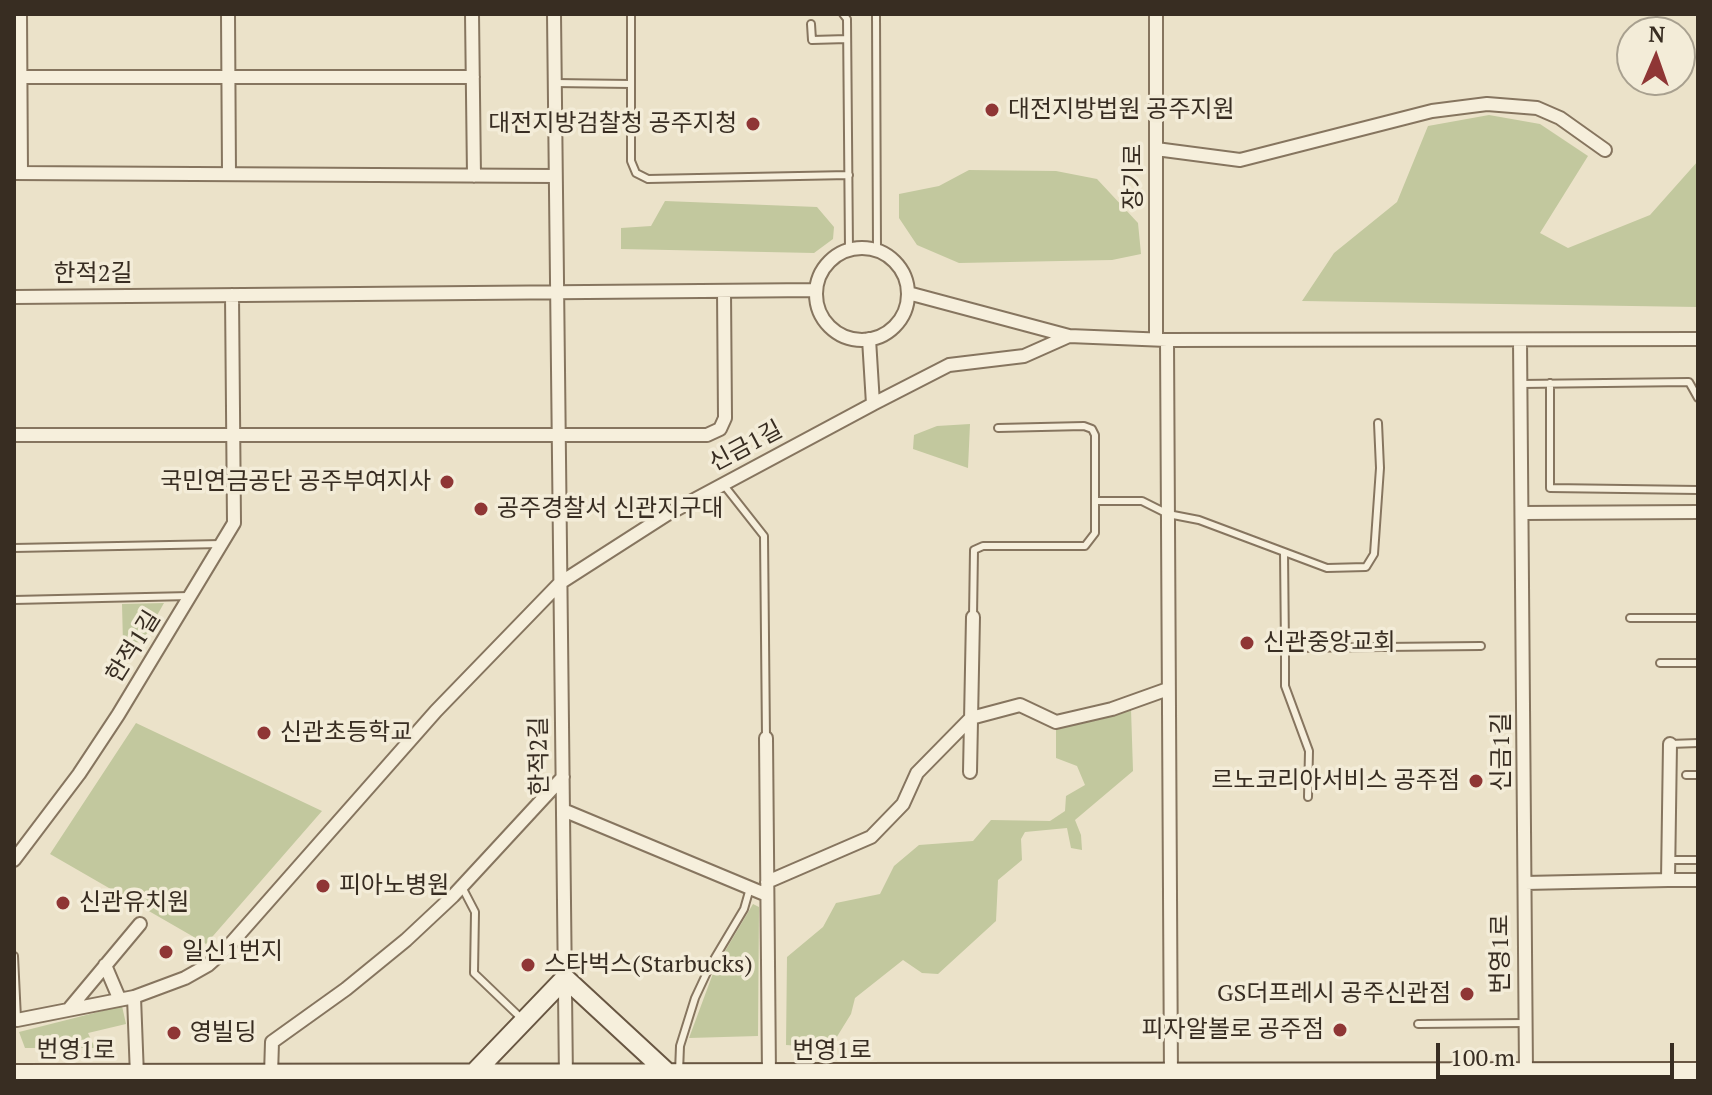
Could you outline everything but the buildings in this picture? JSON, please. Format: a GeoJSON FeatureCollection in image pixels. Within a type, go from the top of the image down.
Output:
{"type":"FeatureCollection","features":[{"type":"Feature","properties":{"kind":"main road"},"geometry":{"type":"LineString","coordinates":[[475,1078],[565,978],[680,1077]]}},
{"type":"Feature","properties":{"kind":"main road","name":"번영1로"},"geometry":{"type":"LineString","coordinates":[[14,1074],[355,1078],[769,1075],[1171,1078],[1526,1077],[1698,1072]]}},
{"type":"Feature","properties":{"kind":"street"},"geometry":{"type":"LineString","coordinates":[[20,14],[18,173],[555,176]]}},
{"type":"Feature","properties":{"kind":"street"},"geometry":{"type":"LineString","coordinates":[[228,14],[229,174]]}},
{"type":"Feature","properties":{"kind":"street"},"geometry":{"type":"LineString","coordinates":[[472,14],[474,176]]}},
{"type":"Feature","properties":{"kind":"street","name":"한적2길"},"geometry":{"type":"LineString","coordinates":[[554,14],[566,1078]]}},
{"type":"Feature","properties":{"kind":"street","name":"장기로"},"geometry":{"type":"LineString","coordinates":[[1156,14],[1156,149],[1162,339]]}},
{"type":"Feature","properties":{"kind":"street"},"geometry":{"type":"LineString","coordinates":[[21,77],[473,77]]}},
{"type":"Feature","properties":{"kind":"street"},"geometry":{"type":"LineString","coordinates":[[1156,149],[1240,160],[1432,111],[1487,104],[1537,108],[1560,118],[1605,150]]}},
{"type":"Feature","properties":{"kind":"street"},"geometry":{"type":"LineString","coordinates":[[849,250],[877,251],[899,267],[908,293],[900,321],[889,332],[869,339],[846,337],[833,330],[823,319],[816,290],[827,265],[849,250]]}},
{"type":"Feature","properties":{"kind":"street","name":"한적2길"},"geometry":{"type":"LineString","coordinates":[[14,297],[816,290]]}},
{"type":"Feature","properties":{"kind":"street"},"geometry":{"type":"LineString","coordinates":[[14,435],[707,435],[720,429],[725,418],[724,291]]}},
{"type":"Feature","properties":{"kind":"street"},"geometry":{"type":"LineString","coordinates":[[908,293],[1069,336]]}},
{"type":"Feature","properties":{"kind":"street","name":"한적1길"},"geometry":{"type":"LineString","coordinates":[[14,860],[79,774],[234,523],[232,295]]}},
{"type":"Feature","properties":{"kind":"street","name":"신금1길"},"geometry":{"type":"LineString","coordinates":[[560,583],[615,545],[722,484],[949,365],[1024,356],[1069,336],[1162,339],[1698,339]]}},
{"type":"Feature","properties":{"kind":"street"},"geometry":{"type":"LineString","coordinates":[[869,339],[873,404]]}},
{"type":"Feature","properties":{"kind":"street"},"geometry":{"type":"LineString","coordinates":[[1162,339],[1168,514],[1171,1078]]}},
{"type":"Feature","properties":{"kind":"street","name":"신금1길"},"geometry":{"type":"LineString","coordinates":[[1520,340],[1525,883]]}},
{"type":"Feature","properties":{"kind":"street"},"geometry":{"type":"LineString","coordinates":[[1523,513],[1698,512]]}},
{"type":"Feature","properties":{"kind":"street","name":"번영1로"},"geometry":{"type":"LineString","coordinates":[[17,1020],[134,997],[185,978],[227,948],[436,711],[560,583]]}},
{"type":"Feature","properties":{"kind":"street"},"geometry":{"type":"LineString","coordinates":[[970,772],[973,617]]}},
{"type":"Feature","properties":{"kind":"street"},"geometry":{"type":"LineString","coordinates":[[563,810],[750,888],[767,888],[871,837],[903,804],[917,773],[971,718],[1020,705],[1056,722],[1112,709],[1168,689]]}},
{"type":"Feature","properties":{"kind":"street"},"geometry":{"type":"LineString","coordinates":[[766,738],[769,1075]]}},
{"type":"Feature","properties":{"kind":"street"},"geometry":{"type":"LineString","coordinates":[[1668,880],[1670,744]]}},
{"type":"Feature","properties":{"kind":"street"},"geometry":{"type":"LineString","coordinates":[[271,1075],[272,1042],[346,989],[462,887],[563,777]]}},
{"type":"Feature","properties":{"kind":"street"},"geometry":{"type":"LineString","coordinates":[[1525,883],[1698,880]]}},
{"type":"Feature","properties":{"kind":"street","name":"번영1로"},"geometry":{"type":"LineString","coordinates":[[1525,883],[1526,1077]]}},
{"type":"Feature","properties":{"kind":"street","name":"번영1로"},"geometry":{"type":"LineString","coordinates":[[69,1009],[140,924]]}},
{"type":"Feature","properties":{"kind":"street"},"geometry":{"type":"LineString","coordinates":[[105,965],[119,998]]}},
{"type":"Feature","properties":{"kind":"street","name":"번영1로"},"geometry":{"type":"LineString","coordinates":[[134,997],[145,1077]]}},
{"type":"Feature","properties":{"kind":"lane"},"geometry":{"type":"LineString","coordinates":[[631,14],[631,161],[636,173],[648,179],[849,175]]}},
{"type":"Feature","properties":{"kind":"lane"},"geometry":{"type":"LineString","coordinates":[[843,14],[847,19],[849,250]]}},
{"type":"Feature","properties":{"kind":"lane"},"geometry":{"type":"LineString","coordinates":[[876,14],[877,251]]}},
{"type":"Feature","properties":{"kind":"lane"},"geometry":{"type":"LineString","coordinates":[[811,24],[812,40],[847,39]]}},
{"type":"Feature","properties":{"kind":"lane"},"geometry":{"type":"LineString","coordinates":[[554,83],[631,84]]}},
{"type":"Feature","properties":{"kind":"lane"},"geometry":{"type":"LineString","coordinates":[[1521,384],[1689,382],[1698,398]]}},
{"type":"Feature","properties":{"kind":"lane"},"geometry":{"type":"LineString","coordinates":[[1550,383],[1550,488],[1698,490]]}},
{"type":"Feature","properties":{"kind":"lane"},"geometry":{"type":"LineString","coordinates":[[1095,501],[1142,501],[1168,514],[1199,520],[1327,568],[1366,567],[1374,554],[1380,468],[1378,423]]}},
{"type":"Feature","properties":{"kind":"lane"},"geometry":{"type":"LineString","coordinates":[[973,617],[974,550],[983,546],[1085,546],[1095,533],[1095,435],[1092,429],[1084,426],[998,428]]}},
{"type":"Feature","properties":{"kind":"lane"},"geometry":{"type":"LineString","coordinates":[[722,484],[764,536],[766,738]]}},
{"type":"Feature","properties":{"kind":"lane"},"geometry":{"type":"LineString","coordinates":[[14,548],[222,544]]}},
{"type":"Feature","properties":{"kind":"lane"},"geometry":{"type":"LineString","coordinates":[[1284,552],[1285,686],[1309,751],[1308,797]]}},
{"type":"Feature","properties":{"kind":"lane"},"geometry":{"type":"LineString","coordinates":[[14,600],[191,596]]}},
{"type":"Feature","properties":{"kind":"lane"},"geometry":{"type":"LineString","coordinates":[[1630,618],[1698,618]]}},
{"type":"Feature","properties":{"kind":"lane"},"geometry":{"type":"LineString","coordinates":[[1285,648],[1481,646]]}},
{"type":"Feature","properties":{"kind":"lane"},"geometry":{"type":"LineString","coordinates":[[1660,663],[1698,663]]}},
{"type":"Feature","properties":{"kind":"lane"},"geometry":{"type":"LineString","coordinates":[[1670,744],[1698,743]]}},
{"type":"Feature","properties":{"kind":"lane"},"geometry":{"type":"LineString","coordinates":[[1686,775],[1698,775]]}},
{"type":"Feature","properties":{"kind":"lane"},"geometry":{"type":"LineString","coordinates":[[1669,860],[1698,860]]}},
{"type":"Feature","properties":{"kind":"lane"},"geometry":{"type":"LineString","coordinates":[[462,887],[475,912],[474,973],[524,1021]]}},
{"type":"Feature","properties":{"kind":"lane"},"geometry":{"type":"LineString","coordinates":[[680,1077],[680,1046],[695,998],[744,909],[750,888]]}},
{"type":"Feature","properties":{"kind":"lane"},"geometry":{"type":"LineString","coordinates":[[14,956],[17,1020]]}},
{"type":"Feature","properties":{"kind":"lane"},"geometry":{"type":"LineString","coordinates":[[1418,1024],[1526,1023]]}},
{"type":"Feature","properties":{"kind":"path"},"geometry":{"type":"LineString","coordinates":[[217,1020],[217,1044]]}},
{"type":"Feature","properties":{"kind":"green space"},"geometry":{"type":"Polygon","coordinates":[[[1489,115],[1540,124],[1588,156],[1540,233],[1568,248],[1650,215],[1698,161],[1698,307],[1302,301],[1334,253],[1397,202],[1428,126],[1489,115]]]}},
{"type":"Feature","properties":{"kind":"green space"},"geometry":{"type":"Polygon","coordinates":[[[969,170],[1056,171],[1097,179],[1138,223],[1141,254],[1112,260],[959,263],[917,245],[899,218],[899,194],[939,186],[969,170]]]}},
{"type":"Feature","properties":{"kind":"green space"},"geometry":{"type":"Polygon","coordinates":[[[665,201],[817,207],[834,227],[833,239],[814,253],[621,249],[621,228],[651,226],[665,201]]]}},
{"type":"Feature","properties":{"kind":"green space"},"geometry":{"type":"Polygon","coordinates":[[[970,424],[968,468],[913,449],[914,435],[937,426],[970,424]]]}},
{"type":"Feature","properties":{"kind":"green space"},"geometry":{"type":"Polygon","coordinates":[[[164,603],[142,642],[123,643],[122,604],[164,603]]]}},
{"type":"Feature","properties":{"kind":"green space"},"geometry":{"type":"Polygon","coordinates":[[[1131,709],[1133,771],[1075,820],[1081,835],[1082,850],[1071,848],[1067,828],[1025,832],[1021,839],[1022,860],[998,880],[996,921],[938,974],[922,973],[903,960],[855,998],[851,1014],[830,1048],[786,1045],[787,957],[823,927],[836,903],[880,894],[894,866],[919,845],[973,841],[991,820],[1050,821],[1065,811],[1066,796],[1085,785],[1077,766],[1056,758],[1056,729],[1131,709]]]}},
{"type":"Feature","properties":{"kind":"green space"},"geometry":{"type":"Polygon","coordinates":[[[136,723],[322,811],[206,944],[50,854],[136,723]]]}},
{"type":"Feature","properties":{"kind":"green space"},"geometry":{"type":"Polygon","coordinates":[[[753,904],[759,907],[758,1036],[689,1038],[715,968],[753,904]]]}},
{"type":"Feature","properties":{"kind":"green space"},"geometry":{"type":"Polygon","coordinates":[[[122,1006],[126,1024],[88,1033],[95,1048],[25,1048],[19,1032],[122,1006]]]}},
{"type":"Feature","properties":{"kind":"place","name":"대전지방법원 공주지원"},"geometry":{"type":"Point","coordinates":[992,110]}},
{"type":"Feature","properties":{"kind":"place","name":"대전지방검찰청 공주지청"},"geometry":{"type":"Point","coordinates":[753,124]}},
{"type":"Feature","properties":{"kind":"place","name":"국민연금공단 공주부여지사"},"geometry":{"type":"Point","coordinates":[447,482]}},
{"type":"Feature","properties":{"kind":"place","name":"공주경찰서 신관지구대"},"geometry":{"type":"Point","coordinates":[481,509]}},
{"type":"Feature","properties":{"kind":"place","name":"신관중앙교회"},"geometry":{"type":"Point","coordinates":[1247,643]}},
{"type":"Feature","properties":{"kind":"place","name":"신관초등학교"},"geometry":{"type":"Point","coordinates":[264,733]}},
{"type":"Feature","properties":{"kind":"place","name":"르노코리아서비스 공주점"},"geometry":{"type":"Point","coordinates":[1476,781]}},
{"type":"Feature","properties":{"kind":"place","name":"피아노병원"},"geometry":{"type":"Point","coordinates":[323,886]}},
{"type":"Feature","properties":{"kind":"place","name":"신관유치원"},"geometry":{"type":"Point","coordinates":[63,903]}},
{"type":"Feature","properties":{"kind":"place","name":"일신1번지"},"geometry":{"type":"Point","coordinates":[166,952]}},
{"type":"Feature","properties":{"kind":"place","name":"스타벅스(Starbucks)"},"geometry":{"type":"Point","coordinates":[528,965]}},
{"type":"Feature","properties":{"kind":"place","name":"GS더프레시 공주신관점"},"geometry":{"type":"Point","coordinates":[1467,994]}},
{"type":"Feature","properties":{"kind":"place","name":"피자알볼로 공주점"},"geometry":{"type":"Point","coordinates":[1340,1030]}},
{"type":"Feature","properties":{"kind":"place","name":"영빌딩"},"geometry":{"type":"Point","coordinates":[174,1033]}}]}
